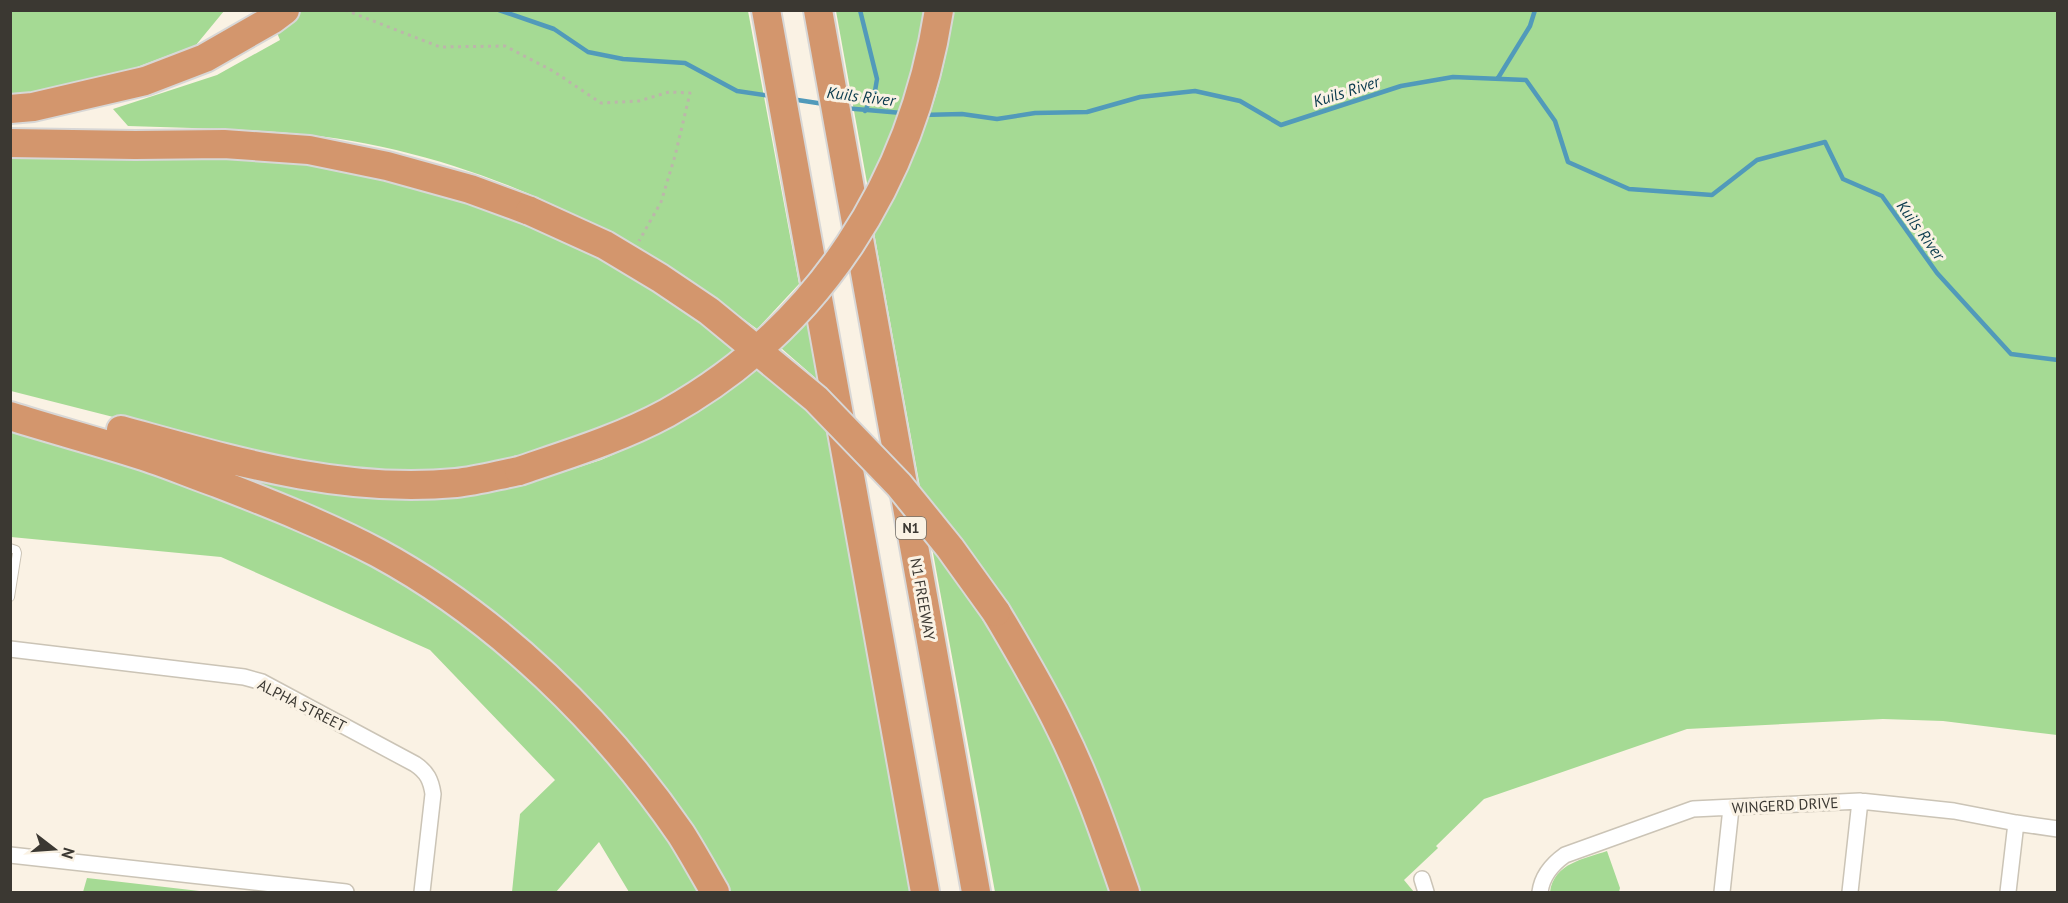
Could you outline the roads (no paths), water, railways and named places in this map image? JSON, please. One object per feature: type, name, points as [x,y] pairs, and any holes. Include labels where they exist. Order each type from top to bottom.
[{"type":"highway","points":[[10,109],[33,107],[145,81],[205,58],[273,20],[285,10]]},
{"type":"highway","points":[[766,10],[926,892]]},
{"type":"highway","name":"N1 FREEWAY","points":[[818,10],[976,892]]},
{"type":"highway","points":[[10,403],[44,409],[259,468],[333,481],[397,485],[457,483],[519,471],[581,450],[666,413],[724,377],[778,332],[827,277],[866,220],[894,166],[925,75],[939,10]]},
{"type":"highway","points":[[10,143],[224,144],[309,150],[398,168],[470,189],[530,211],[605,244],[660,278],[709,311],[816,399],[899,485],[950,549],[996,612],[1028,667],[1070,748],[1125,892]]},
{"type":"highway","points":[[10,416],[141,455],[243,494],[327,528],[379,554],[426,582],[502,636],[573,702],[633,769],[681,835],[715,892]]},
{"type":"street","name":"ALPHA STREET","points":[[10,649],[244,677],[262,682],[415,764],[425,770],[431,781],[433,794],[422,892]]},
{"type":"street","name":"WINGERD DRIVE","points":[[1540,892],[1546,874],[1554,863],[1565,855],[1693,809],[1860,801],[1954,811],[2058,829]]},
{"type":"street","points":[[1850,892],[1860,801]]},
{"type":"street","points":[[1722,892],[1731,807]]},
{"type":"street","points":[[2008,892],[2016,823]]},
{"type":"street","points":[[10,855],[346,892]]},
{"type":"lane","points":[[10,548],[16,550],[17,553],[10,597]]},
{"type":"waterway","name":"Kuils River","points":[[499,10],[554,29],[588,52],[623,59],[685,63],[737,91],[771,96]]},
{"type":"waterway","points":[[860,10],[877,79],[875,91],[865,111]]},
{"type":"waterway","points":[[1498,78],[1530,26],[1535,10]]},
{"type":"waterway","name":"Kuils River","points":[[922,115],[962,114],[997,119],[1035,113],[1087,112],[1140,97],[1195,91],[1240,101],[1281,125],[1401,86],[1453,77],[1526,80],[1555,121],[1568,162],[1629,189],[1712,195],[1757,160],[1825,142],[1843,179],[1882,196],[1937,273],[2011,354],[2058,360]]},
{"type":"waterway","name":"Kuils River","points":[[791,99],[824,104]]},
{"type":"waterway","name":"Kuils River","points":[[844,108],[902,113]]}]
